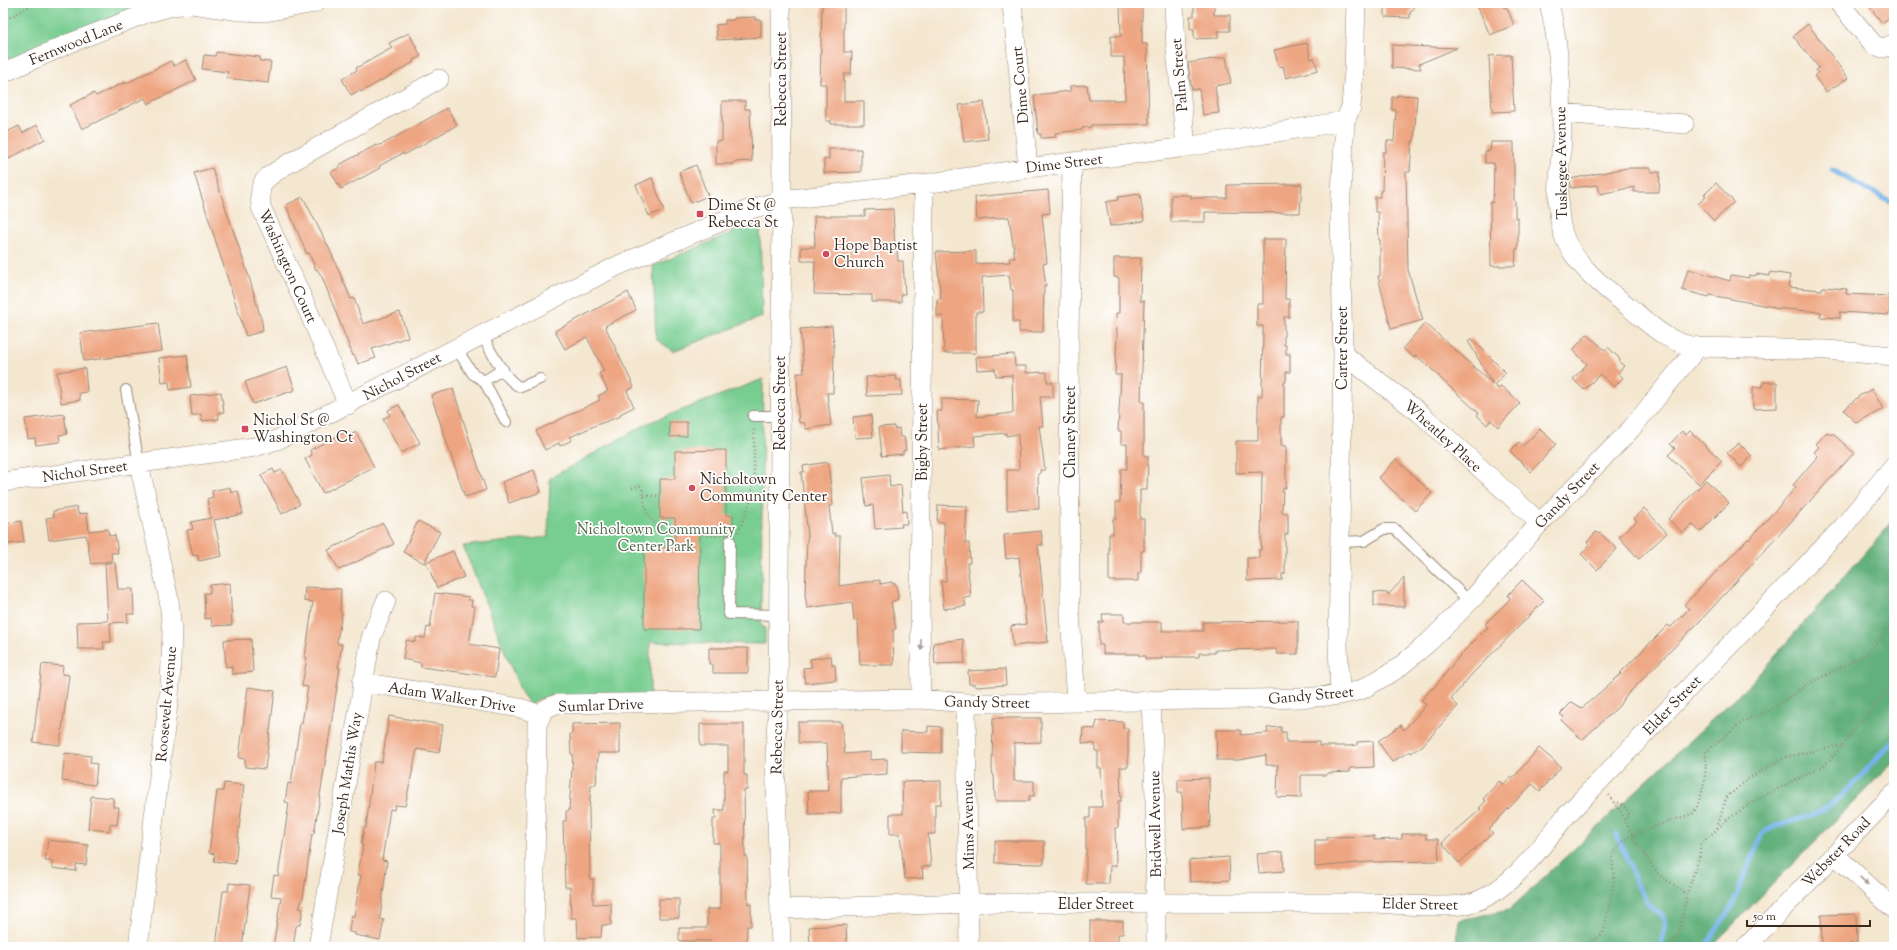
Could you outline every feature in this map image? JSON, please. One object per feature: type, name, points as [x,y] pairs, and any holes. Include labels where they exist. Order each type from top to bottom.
[{"type":"street","name":"Fernwood Lane","points":[[3,74],[70,42],[147,13],[172,6],[191,4],[265,12],[315,3]]},
{"type":"street","name":"Rebecca Street","points":[[781,3],[782,200],[778,701],[775,755],[781,947]]},
{"type":"street","name":"Dime Court","points":[[1012,3],[1028,168]]},
{"type":"street","name":"Palm Street","points":[[1174,3],[1177,65],[1186,147]]},
{"type":"street","name":"Carter Street","points":[[1340,695],[1338,644],[1343,354],[1340,213],[1345,121],[1351,107],[1354,78],[1356,3]]},
{"type":"street","name":"Tuskegee Avenue","points":[[1549,3],[1558,49],[1562,113],[1559,197],[1560,220],[1565,238],[1574,256],[1599,282],[1665,337],[1684,345],[1698,347],[1827,350],[1894,356]]},
{"type":"street","points":[[1839,3],[1874,45],[1883,48],[1894,44]]},
{"type":"street","name":"Washington Court","points":[[348,405],[310,315],[261,207],[259,190],[264,181],[286,165],[439,78]]},
{"type":"street","points":[[1562,113],[1684,124]]},
{"type":"street","name":"Dime Street","points":[[782,200],[924,184],[1028,168],[1186,147],[1345,121]]},
{"type":"street","name":"Chaney Street","points":[[1072,163],[1069,336],[1070,614],[1076,701]]},
{"type":"street","name":"Bigby Street","points":[[922,699],[920,606],[924,184]]},
{"type":"street","name":"Nichol Street","points":[[3,482],[255,448],[277,440],[348,405],[482,334],[617,266],[748,210],[782,200]]},
{"type":"street","name":"Gandy Street","points":[[778,701],[922,699],[966,703],[1302,698],[1340,695],[1361,690],[1397,669],[1429,642],[1469,602],[1540,523],[1631,429],[1698,347]]},
{"type":"street","name":"Wheatley Place","points":[[1343,354],[1420,413],[1540,523]]},
{"type":"street","name":"Roosevelt Avenue","points":[[138,947],[170,687],[172,639],[169,600],[139,464]]},
{"type":"street","name":"Elder Street","points":[[781,909],[969,903],[1306,903],[1430,906],[1462,905],[1475,902],[1498,889],[1536,854],[1564,818],[1842,528],[1894,465]]},
{"type":"street","name":"Joseph Mathis Way","points":[[318,947],[362,682],[371,638],[386,601]]},
{"type":"street","name":"Adam Walker Drive","points":[[362,682],[520,708],[541,714]]},
{"type":"street","name":"Bridwell Avenue","points":[[1151,700],[1156,947]]},
{"type":"street","name":"Sumlar Drive","points":[[534,947],[537,725],[541,714],[547,707],[557,704],[778,701]]},
{"type":"street","name":"Mims Avenue","points":[[966,703],[969,947]]},
{"type":"street","name":"Webster Road","points":[[1746,947],[1894,793]]},
{"type":"street","points":[[1835,855],[1894,909]]},
{"type":"lane","points":[[482,334],[492,355],[518,386],[521,387],[540,379]]},
{"type":"lane","points":[[456,348],[474,374],[484,381],[506,422]]},
{"type":"lane","points":[[484,381],[503,369]]},
{"type":"lane","points":[[126,390],[139,464]]},
{"type":"lane","points":[[753,416],[780,416]]},
{"type":"lane","points":[[1340,542],[1364,541],[1384,529],[1394,529],[1469,602]]},
{"type":"lane","points":[[729,538],[730,614],[778,615]]},
{"type":"path","points":[[3,20],[36,3]]},
{"type":"path","points":[[632,488],[640,486],[644,496],[647,514],[657,526],[670,534],[706,529],[706,535],[729,538],[750,503],[754,467],[753,416]]},
{"type":"path","points":[[644,496],[660,496]]},
{"type":"path","points":[[1584,947],[1602,934],[1614,881],[1612,856],[1620,843],[1633,834],[1694,813],[1702,797],[1706,777],[1706,752],[1744,721],[1769,711],[1805,686],[1868,653],[1894,622]]},
{"type":"path","points":[[1669,947],[1679,932],[1687,894],[1700,855],[1700,845],[1717,828],[1756,800],[1824,765],[1894,684]]},
{"type":"path","points":[[1717,828],[1726,798],[1748,779],[1786,757],[1842,745]]},
{"type":"path","points":[[1600,781],[1658,874],[1687,894]]},
{"type":"path","points":[[1614,802],[1620,803],[1626,808],[1629,815],[1625,820]]},
{"type":"green space","points":[[3,3],[168,3],[3,66]]},
{"type":"green space","points":[[760,221],[762,317],[673,351],[656,339],[653,266]]},
{"type":"green space","name":"Nicholtown Community Center Park","points":[[763,379],[761,627],[765,627],[765,644],[650,642],[650,696],[548,697],[538,699],[530,705],[521,692],[463,546],[548,537],[550,478],[648,423]]},
{"type":"green space","points":[[1894,520],[1894,761],[1711,947],[1455,947],[1459,920],[1509,910],[1750,684]]},
{"type":"building","points":[[1120,3],[1142,3],[1142,44],[1147,44],[1149,124],[1091,125],[1091,127],[1082,128],[1082,130],[1055,133],[1056,137],[1041,138],[1041,134],[1038,134],[1034,95],[1071,91],[1070,86],[1087,85],[1089,100],[1125,100],[1124,57],[1111,57],[1111,36],[1121,36]]},
{"type":"building","points":[[1194,3],[1214,3],[1214,15],[1230,15],[1230,31],[1218,31],[1218,38],[1194,39],[1194,29],[1190,29],[1190,16],[1194,16]]},
{"type":"building","points":[[1385,3],[1419,3],[1410,12],[1410,18],[1385,17]]},
{"type":"building","points":[[1476,3],[1502,3],[1504,8],[1506,7],[1508,10],[1514,25],[1490,35]]},
{"type":"building","points":[[1867,3],[1894,3],[1894,14],[1882,23]]},
{"type":"building","points":[[822,5],[844,5],[844,52],[852,52],[851,74],[844,74],[844,101],[864,101],[864,124],[831,124],[831,121],[826,121],[826,84],[820,84]]},
{"type":"building","points":[[755,17],[755,20],[761,20],[761,37],[717,40],[716,25],[725,24],[725,20],[734,20],[734,18]]},
{"type":"building","points":[[1808,24],[1848,78],[1826,92],[1814,76],[1818,73],[1816,70],[1819,68],[1793,36]]},
{"type":"building","points":[[409,33],[421,56],[413,60],[414,62],[361,92],[360,90],[351,95],[342,79],[357,70],[356,68],[392,48],[389,43]]},
{"type":"building","points":[[1307,43],[1311,59],[1314,58],[1318,70],[1286,78],[1283,66],[1279,67],[1274,50]]},
{"type":"building","points":[[1392,45],[1457,48],[1419,64],[1421,69],[1392,68]]},
{"type":"building","points":[[216,52],[260,57],[260,61],[271,62],[268,83],[227,78],[228,72],[202,69],[204,55],[215,56]]},
{"type":"building","points":[[1511,55],[1514,111],[1492,112],[1489,56]]},
{"type":"building","points":[[1226,57],[1231,83],[1215,86],[1219,113],[1203,115],[1199,89],[1192,90],[1188,63]]},
{"type":"building","points":[[186,60],[196,80],[148,104],[145,98],[82,129],[70,105],[94,93],[96,96],[125,82],[125,84],[171,61],[174,66]]},
{"type":"building","points":[[1397,95],[1417,96],[1410,172],[1406,172],[1408,270],[1423,320],[1391,329],[1378,276],[1380,276],[1380,240],[1378,212],[1375,212],[1375,197],[1380,197],[1380,191],[1382,191],[1383,152],[1386,152],[1387,141],[1394,141],[1396,110],[1392,110],[1392,97],[1397,97]]},
{"type":"building","points":[[722,101],[745,101],[745,109],[750,109],[752,161],[734,162],[734,164],[716,164],[716,141],[722,141]]},
{"type":"building","points":[[984,102],[988,139],[964,142],[959,105]]},
{"type":"building","points":[[447,108],[457,125],[404,155],[403,153],[379,166],[380,168],[341,189],[331,172],[340,167],[339,165],[376,145],[385,143]]},
{"type":"building","points":[[37,125],[45,139],[3,162],[3,134],[19,126],[23,133]]},
{"type":"building","points":[[1491,142],[1514,142],[1514,201],[1515,218],[1518,218],[1518,249],[1516,249],[1515,266],[1491,266],[1490,202],[1493,203],[1494,163],[1485,163],[1485,151],[1490,151]]},
{"type":"building","points":[[829,149],[861,149],[861,172],[824,173],[824,159],[829,159]]},
{"type":"building","points":[[696,165],[708,196],[691,203],[679,172]]},
{"type":"building","points":[[212,168],[250,280],[262,322],[263,331],[246,336],[194,173]]},
{"type":"building","points":[[1627,168],[1651,168],[1651,172],[1660,172],[1659,192],[1634,192],[1634,187],[1600,194],[1598,185],[1571,188],[1570,179]]},
{"type":"building","points":[[652,178],[664,210],[649,216],[636,185]]},
{"type":"building","points":[[1716,183],[1734,202],[1714,221],[1698,204],[1706,197],[1704,195]]},
{"type":"building","points":[[1302,184],[1300,213],[1205,212],[1205,222],[1171,222],[1171,195],[1191,195],[1191,198],[1227,198],[1227,185]]},
{"type":"building","points":[[1048,190],[1050,213],[1042,214],[1047,263],[1043,264],[1046,286],[1044,286],[1043,332],[1019,332],[1019,322],[1013,322],[1013,290],[1011,290],[1009,275],[982,277],[983,312],[976,312],[976,353],[944,353],[943,316],[937,316],[937,299],[941,299],[936,252],[976,251],[976,264],[1010,262],[1009,258],[1015,258],[1009,217],[977,220],[975,197]]},
{"type":"building","points":[[1140,194],[1144,221],[1110,226],[1106,202],[1118,200],[1118,197]]},
{"type":"building","points":[[303,197],[329,248],[351,299],[354,298],[363,324],[400,312],[408,337],[372,349],[376,358],[358,364],[355,356],[353,356],[322,277],[317,269],[316,270],[309,253],[307,254],[286,205]]},
{"type":"building","points":[[893,209],[895,250],[897,249],[898,261],[903,261],[905,294],[901,294],[901,302],[872,302],[872,295],[814,294],[815,261],[801,261],[801,247],[815,247],[814,216],[865,216],[865,210]]},
{"type":"building","points":[[1263,239],[1286,239],[1285,299],[1289,299],[1289,317],[1284,317],[1284,345],[1286,345],[1286,354],[1290,354],[1290,372],[1286,372],[1286,382],[1284,382],[1284,417],[1281,417],[1281,446],[1286,446],[1286,488],[1283,488],[1282,513],[1288,513],[1288,534],[1285,534],[1285,574],[1282,574],[1282,580],[1247,581],[1247,558],[1259,558],[1259,550],[1261,550],[1262,472],[1236,473],[1236,441],[1258,441],[1258,396],[1262,396],[1263,326],[1257,326],[1257,304],[1263,304]]},
{"type":"building","points":[[1114,258],[1141,258],[1140,301],[1144,301],[1141,402],[1144,402],[1144,456],[1148,456],[1147,490],[1140,490],[1140,519],[1144,519],[1144,551],[1141,551],[1141,573],[1138,573],[1138,581],[1109,581],[1109,534],[1113,534],[1113,519],[1116,519],[1116,502],[1120,502],[1121,469],[1127,469],[1127,444],[1121,444],[1121,431],[1118,431],[1121,375],[1115,375],[1117,336],[1116,313],[1119,313],[1119,278],[1114,277]]},
{"type":"building","points":[[1688,269],[1730,281],[1731,275],[1749,278],[1749,275],[1755,276],[1756,274],[1770,276],[1770,272],[1790,275],[1788,287],[1822,290],[1823,287],[1847,289],[1846,294],[1890,296],[1889,315],[1840,312],[1840,318],[1820,317],[1821,312],[1773,308],[1710,295],[1709,297],[1682,290]]},
{"type":"building","points":[[628,292],[636,310],[605,326],[634,387],[627,391],[634,407],[620,414],[621,416],[570,437],[572,440],[560,446],[559,443],[545,450],[536,431],[600,400],[598,396],[608,391],[599,373],[604,371],[587,337],[565,349],[555,331]]},
{"type":"building","points":[[158,323],[162,351],[84,361],[80,333]]},
{"type":"building","points":[[1425,323],[1493,384],[1468,341],[1471,338],[1506,373],[1494,385],[1498,389],[1501,386],[1520,403],[1498,427],[1491,420],[1487,425],[1477,415],[1479,413],[1438,375],[1416,355],[1414,358],[1403,348]]},
{"type":"building","points":[[832,326],[834,348],[833,393],[827,393],[831,425],[806,429],[804,422],[799,423],[798,412],[797,373],[804,373],[800,329]]},
{"type":"building","points":[[1587,334],[1605,350],[1608,347],[1619,358],[1619,362],[1624,366],[1618,373],[1623,378],[1614,387],[1600,374],[1584,390],[1573,379],[1587,364],[1573,350]]},
{"type":"building","points":[[1014,354],[1015,366],[1026,366],[1026,373],[1047,372],[1047,382],[1053,382],[1053,397],[1040,397],[1043,426],[1039,426],[1045,470],[1040,470],[1040,474],[1038,474],[1039,509],[1007,510],[1007,470],[1019,470],[1018,434],[1006,436],[1006,433],[974,436],[975,446],[939,450],[937,411],[942,411],[942,399],[978,400],[977,417],[1013,413],[1012,375],[996,376],[995,369],[977,370],[976,357]]},
{"type":"building","points":[[187,355],[191,387],[170,390],[169,382],[162,383],[159,358]]},
{"type":"building","points":[[287,367],[295,390],[253,404],[245,382]]},
{"type":"building","points":[[85,368],[87,392],[79,393],[80,400],[61,403],[57,372]]},
{"type":"building","points":[[896,376],[896,380],[901,380],[902,395],[867,396],[866,377]]},
{"type":"building","points":[[1763,382],[1777,382],[1777,408],[1753,409],[1753,387],[1763,387]]},
{"type":"building","points":[[453,389],[486,490],[465,497],[431,395]]},
{"type":"building","points":[[1872,389],[1883,409],[1856,423],[1844,410],[1859,396]]},
{"type":"building","points":[[221,392],[224,412],[218,413],[219,419],[202,421],[201,414],[192,416],[190,396]]},
{"type":"building","points":[[399,405],[420,443],[401,453],[383,419],[390,415],[388,410]]},
{"type":"building","points":[[64,414],[67,434],[59,435],[60,442],[36,445],[35,438],[28,439],[25,419]]},
{"type":"building","points":[[871,415],[873,437],[855,438],[853,417]]},
{"type":"building","points":[[669,422],[687,422],[687,436],[670,437]]},
{"type":"building","points":[[894,426],[894,429],[899,428],[900,437],[904,437],[906,450],[903,451],[903,454],[882,456],[879,427]]},
{"type":"building","points":[[1540,429],[1556,444],[1531,472],[1510,451],[1519,442],[1523,446]]},
{"type":"building","points":[[347,431],[349,436],[356,432],[374,467],[323,493],[305,459],[312,455],[310,450]]},
{"type":"building","points":[[1682,431],[1686,435],[1690,431],[1722,461],[1699,484],[1668,455],[1675,448],[1670,444]]},
{"type":"building","points":[[1827,432],[1830,435],[1832,433],[1854,453],[1701,620],[1624,698],[1619,706],[1582,740],[1561,720],[1564,717],[1560,714],[1572,702],[1582,708],[1621,674],[1620,673],[1668,625],[1671,627],[1689,609],[1684,605],[1748,539],[1749,540],[1796,487],[1793,485],[1818,456],[1814,452],[1819,447],[1816,444]]},
{"type":"building","points":[[1739,443],[1752,456],[1741,467],[1727,453]]},
{"type":"building","points":[[726,450],[726,515],[733,515],[733,534],[700,534],[699,629],[644,629],[644,547],[675,547],[675,518],[660,518],[660,479],[675,479],[675,451]]},
{"type":"building","points":[[1396,459],[1432,493],[1415,511],[1379,478]]},
{"type":"building","points":[[828,462],[833,505],[829,506],[832,534],[835,533],[835,536],[840,536],[839,586],[880,580],[880,584],[892,582],[893,584],[896,584],[898,599],[891,602],[896,629],[893,629],[894,665],[860,665],[858,620],[854,621],[852,602],[807,608],[805,594],[808,536],[801,472],[804,472],[803,466]]},
{"type":"building","points":[[273,469],[275,473],[282,470],[300,504],[282,514],[261,475]]},
{"type":"building","points":[[534,470],[541,492],[509,503],[502,482]]},
{"type":"building","points":[[889,475],[890,487],[901,485],[903,512],[906,511],[907,524],[901,524],[902,527],[875,529],[873,505],[866,506],[863,478]]},
{"type":"building","points":[[1706,480],[1729,503],[1700,532],[1692,524],[1683,533],[1668,519]]},
{"type":"building","points":[[230,487],[231,493],[238,491],[243,514],[214,520],[222,556],[199,561],[198,555],[193,556],[187,530],[193,529],[191,522],[211,518],[207,499],[213,497],[212,491]]},
{"type":"building","points":[[938,505],[967,506],[965,543],[969,543],[970,563],[967,563],[971,597],[964,598],[966,606],[944,609],[941,581],[946,581],[944,522],[937,522]]},
{"type":"building","points":[[77,507],[78,514],[87,513],[89,531],[108,529],[109,536],[115,535],[118,553],[111,553],[112,561],[91,564],[86,535],[49,540],[46,518],[54,517],[53,511]]},
{"type":"building","points":[[1644,508],[1667,533],[1639,559],[1619,537],[1637,521],[1634,518]]},
{"type":"building","points":[[21,521],[24,542],[3,545],[3,524]]},
{"type":"building","points":[[418,521],[440,532],[424,563],[403,552]]},
{"type":"building","points":[[383,523],[394,544],[339,570],[328,550]]},
{"type":"building","points":[[1041,531],[1043,545],[1038,545],[1048,642],[1013,646],[1011,626],[1026,624],[1019,557],[1006,559],[1004,535]]},
{"type":"building","points":[[1596,532],[1599,534],[1600,533],[1617,549],[1597,570],[1581,554],[1590,545],[1587,542]]},
{"type":"building","points":[[453,551],[464,577],[437,588],[426,562]]},
{"type":"building","points":[[105,563],[115,563],[118,589],[133,589],[134,614],[127,614],[128,622],[110,623],[111,642],[103,642],[104,649],[78,649],[77,622],[108,621]]},
{"type":"building","points":[[1404,578],[1404,607],[1374,606],[1374,592],[1388,593],[1388,595]]},
{"type":"building","points":[[1522,580],[1544,601],[1472,674],[1451,699],[1458,706],[1422,746],[1411,753],[1410,751],[1392,762],[1378,741],[1401,725],[1404,730],[1426,705],[1421,701],[1432,688],[1433,689],[1461,654],[1488,627],[1485,624],[1509,600],[1510,598],[1508,595]]},
{"type":"building","points":[[230,583],[232,625],[212,626],[211,618],[205,619],[204,593],[210,593],[210,585]]},
{"type":"building","points":[[305,587],[341,589],[340,612],[342,613],[337,641],[338,644],[342,644],[338,668],[340,668],[314,834],[312,834],[303,898],[299,908],[303,909],[300,925],[297,925],[296,927],[293,947],[273,947],[281,897],[271,896],[274,875],[278,876],[289,803],[285,802],[288,783],[291,784],[300,723],[302,723],[308,687],[302,686],[307,658],[305,657],[313,602],[304,601]]},
{"type":"building","points":[[435,593],[469,597],[468,600],[472,600],[471,606],[475,606],[469,644],[499,649],[495,677],[421,667],[421,663],[403,659],[406,640],[415,642],[416,637],[425,638],[427,627],[430,628]]},
{"type":"building","points":[[1102,614],[1124,614],[1124,622],[1162,622],[1162,631],[1203,631],[1203,622],[1298,621],[1298,654],[1277,654],[1276,649],[1215,650],[1215,653],[1199,653],[1199,657],[1162,657],[1162,659],[1145,659],[1145,656],[1139,656],[1139,654],[1103,654],[1103,645],[1099,645],[1099,622],[1103,622]]},
{"type":"building","points":[[251,639],[253,672],[232,674],[232,666],[226,667],[224,640]]},
{"type":"building","points":[[963,639],[965,663],[935,664],[933,643]]},
{"type":"building","points":[[709,648],[748,648],[748,673],[713,673],[713,664],[709,664]]},
{"type":"building","points":[[831,656],[832,665],[835,665],[836,680],[805,683],[803,668],[812,667],[810,659]]},
{"type":"building","points":[[42,664],[63,666],[62,674],[69,675],[60,745],[33,742]]},
{"type":"building","points":[[1005,669],[1006,685],[975,687],[975,684],[969,684],[968,671]]},
{"type":"building","points":[[248,687],[275,691],[265,769],[245,767],[245,759],[239,758]]},
{"type":"building","points":[[389,716],[443,725],[439,753],[417,749],[405,806],[395,805],[394,810],[390,809],[382,860],[387,861],[380,919],[384,920],[380,940],[355,935],[355,933],[349,932],[351,916],[354,916],[361,875],[358,875],[363,845],[361,845],[364,828],[366,828],[374,762],[382,762]]},
{"type":"building","points":[[993,718],[1041,718],[1041,742],[1014,743],[1014,781],[1034,781],[1034,796],[1029,796],[1029,801],[995,801],[994,775],[992,769]]},
{"type":"building","points":[[1097,721],[1123,722],[1123,728],[1128,728],[1128,767],[1120,767],[1121,801],[1118,801],[1118,828],[1115,828],[1116,866],[1110,866],[1109,884],[1086,884],[1086,818],[1090,818],[1090,807],[1102,807],[1101,768],[1098,768],[1098,751],[1095,751],[1095,744],[1082,743],[1083,728],[1095,729]]},
{"type":"building","points":[[798,722],[841,722],[845,754],[870,752],[870,760],[887,759],[887,774],[841,777],[841,813],[809,814],[808,791],[829,791],[827,743],[798,743]]},
{"type":"building","points":[[620,723],[620,753],[598,753],[596,785],[591,785],[589,810],[590,879],[593,879],[593,904],[611,903],[611,925],[602,925],[601,937],[578,938],[577,918],[571,918],[570,887],[565,887],[563,821],[566,821],[566,811],[569,811],[573,754],[571,754],[570,734],[572,734],[572,724]]},
{"type":"building","points":[[700,724],[744,724],[744,775],[747,775],[747,790],[744,790],[745,856],[747,856],[748,904],[751,904],[751,926],[747,926],[746,947],[711,947],[711,941],[679,941],[679,928],[707,928],[707,909],[720,909],[720,843],[713,843],[713,819],[716,819],[715,810],[724,810],[724,771],[728,771],[728,746],[700,746]]},
{"type":"building","points":[[928,726],[941,727],[941,753],[901,752],[901,731],[928,732]]},
{"type":"building","points":[[1281,727],[1281,732],[1286,732],[1286,742],[1319,742],[1319,746],[1349,746],[1357,745],[1357,742],[1373,741],[1374,767],[1350,768],[1350,772],[1327,773],[1327,775],[1301,775],[1301,798],[1277,797],[1278,765],[1266,765],[1266,755],[1239,760],[1217,760],[1216,730],[1241,730],[1241,735],[1268,733],[1267,728]]},
{"type":"building","points":[[1539,748],[1561,767],[1540,791],[1532,784],[1489,829],[1493,833],[1459,863],[1442,843],[1481,809],[1479,808],[1486,801],[1483,799],[1499,781],[1503,785],[1510,777],[1512,779]]},
{"type":"building","points":[[65,753],[91,756],[90,763],[97,764],[95,785],[62,781]]},
{"type":"building","points":[[1209,778],[1210,827],[1183,829],[1182,792],[1178,792],[1178,779]]},
{"type":"building","points":[[941,781],[941,804],[935,804],[935,834],[928,834],[931,866],[922,867],[923,878],[905,879],[900,834],[890,834],[890,814],[903,814],[902,782]]},
{"type":"building","points":[[224,783],[244,785],[235,864],[214,861],[215,854],[209,853],[217,791],[223,791]]},
{"type":"building","points":[[91,796],[113,798],[113,807],[119,807],[117,825],[110,824],[110,831],[88,829]]},
{"type":"building","points":[[1402,834],[1426,834],[1426,839],[1438,839],[1439,861],[1369,862],[1315,867],[1315,840],[1327,840],[1327,837],[1374,836],[1374,840],[1402,839]]},
{"type":"building","points":[[48,840],[88,845],[86,865],[76,864],[76,871],[52,868],[52,861],[45,861]]},
{"type":"building","points":[[995,841],[1044,841],[1044,864],[995,863]]},
{"type":"building","points":[[1283,852],[1284,871],[1259,873],[1257,854]]},
{"type":"building","points":[[1229,857],[1230,880],[1190,882],[1189,860]]},
{"type":"building","points":[[229,883],[250,885],[242,947],[216,947],[223,891],[228,891]]},
{"type":"building","points":[[659,899],[679,899],[679,918],[659,918]]},
{"type":"building","points":[[1856,914],[1857,943],[1851,943],[1851,947],[1822,947],[1821,915]]},
{"type":"building","points":[[1090,921],[1123,921],[1123,934],[1118,934],[1118,943],[1090,943]]},
{"type":"building","points":[[846,925],[847,946],[810,947],[809,927]]},
{"type":"waterway","points":[[1832,170],[1894,204]]},
{"type":"waterway","points":[[1705,947],[1732,906],[1762,834],[1771,828],[1818,813],[1832,804],[1847,791],[1894,740]]},
{"type":"waterway","points":[[1616,834],[1631,867],[1636,884],[1649,904],[1665,920],[1666,925],[1661,941],[1661,947]]},
{"type":"place","name":"Dime St @ Rebecca St","points":[[700,214]]},
{"type":"place","name":"Hope Baptist Church","points":[[826,254]]},
{"type":"place","name":"Nichol St @ Washington Ct","points":[[245,429]]},
{"type":"place","name":"Nicholtown Community Center","points":[[692,488]]}]
